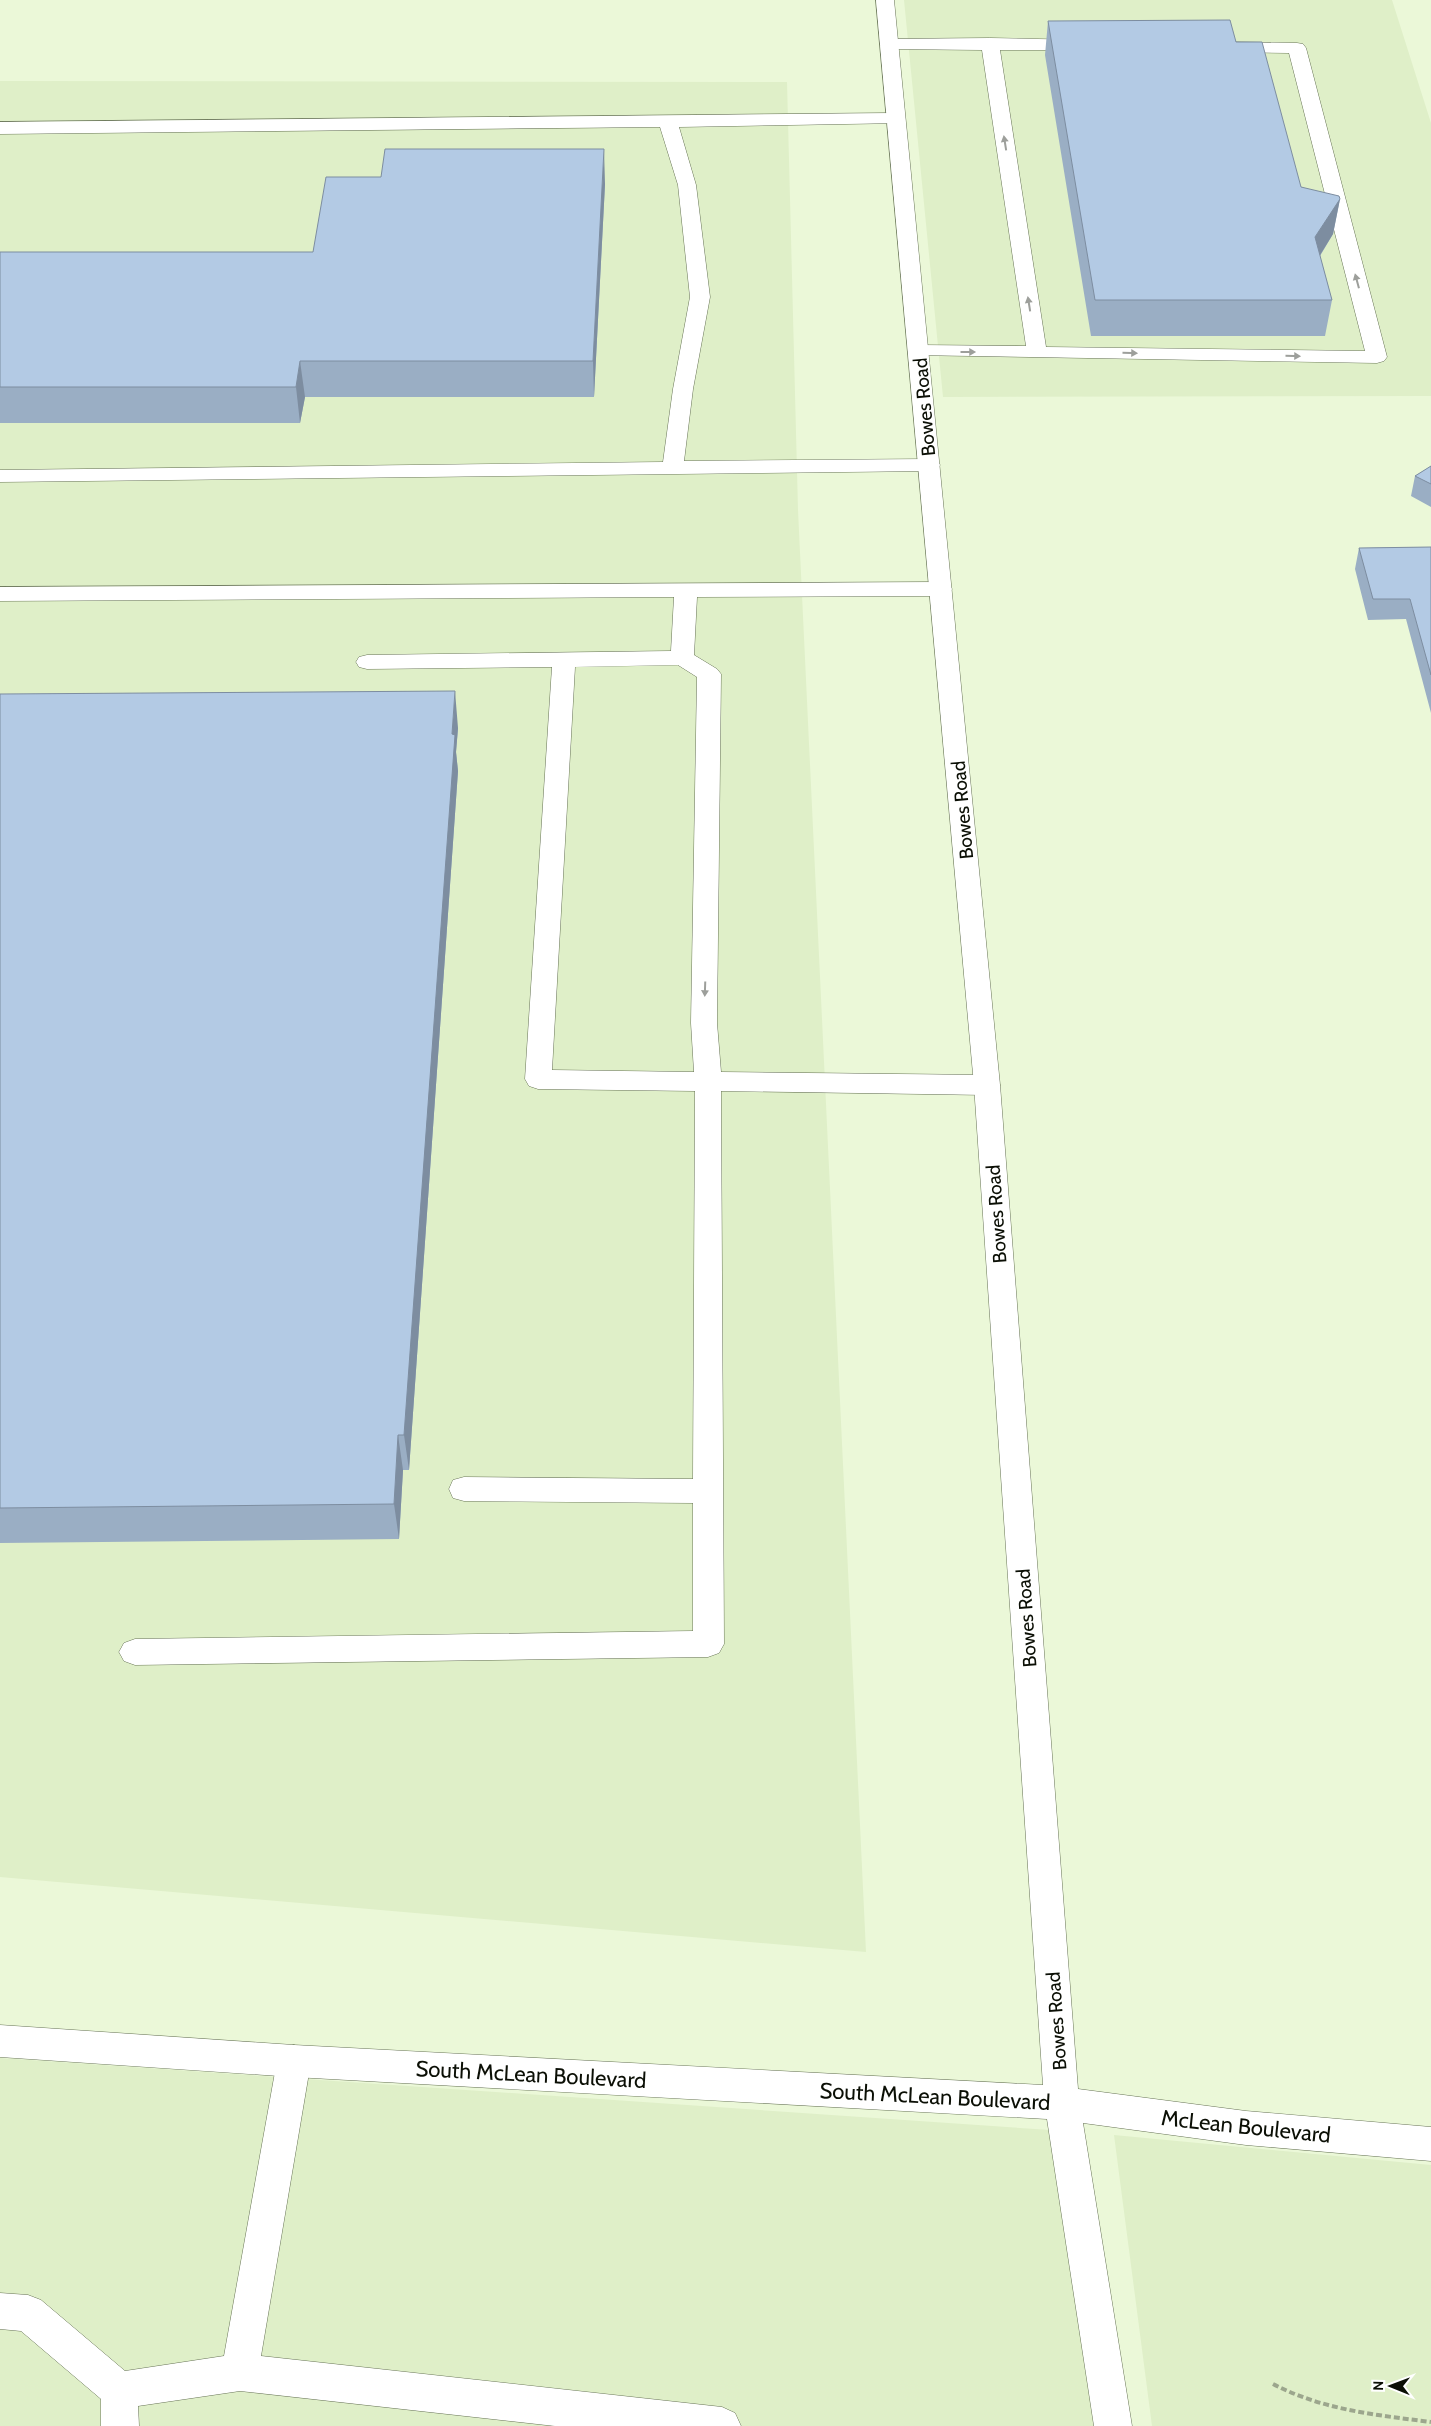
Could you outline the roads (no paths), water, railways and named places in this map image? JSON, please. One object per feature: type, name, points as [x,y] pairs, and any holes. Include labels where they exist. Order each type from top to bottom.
[{"type":"main road","name":"Bowes Road","points":[[885,0],[987,1085],[1062,2103],[1113,2426]]},
{"type":"main road","points":[[889,44],[1099,45]]},
{"type":"main road","points":[[990,44],[1037,352]]},
{"type":"main road","points":[[919,351],[1377,357],[1296,48],[1208,47]]},
{"type":"main road","points":[[0,128],[895,119]]},
{"type":"main road","points":[[668,121],[686,185],[700,296],[683,389],[673,466]]},
{"type":"main road","points":[[0,476],[304,474],[673,466],[929,465]]},
{"type":"main road","points":[[0,594],[941,589]]},
{"type":"main road","points":[[682,658],[686,590]]},
{"type":"main road","points":[[135,1652],[708,1644],[708,1081],[704,1024],[709,674],[682,658],[366,662]]},
{"type":"main road","points":[[564,660],[538,1079],[987,1085]]},
{"type":"main road","points":[[464,1489],[707,1491]]},
{"type":"main road","name":"South McLean Boulevard","points":[[0,2041],[294,2061],[1062,2103]]},
{"type":"main road","points":[[240,2372],[294,2061]]},
{"type":"main road","name":"McLean Boulevard","points":[[1062,2103],[1246,2128],[1431,2144]]},
{"type":"main road","points":[[0,2311],[28,2313],[119,2390],[120,2426]]},
{"type":"main road","points":[[119,2390],[240,2372],[722,2426]]}]
